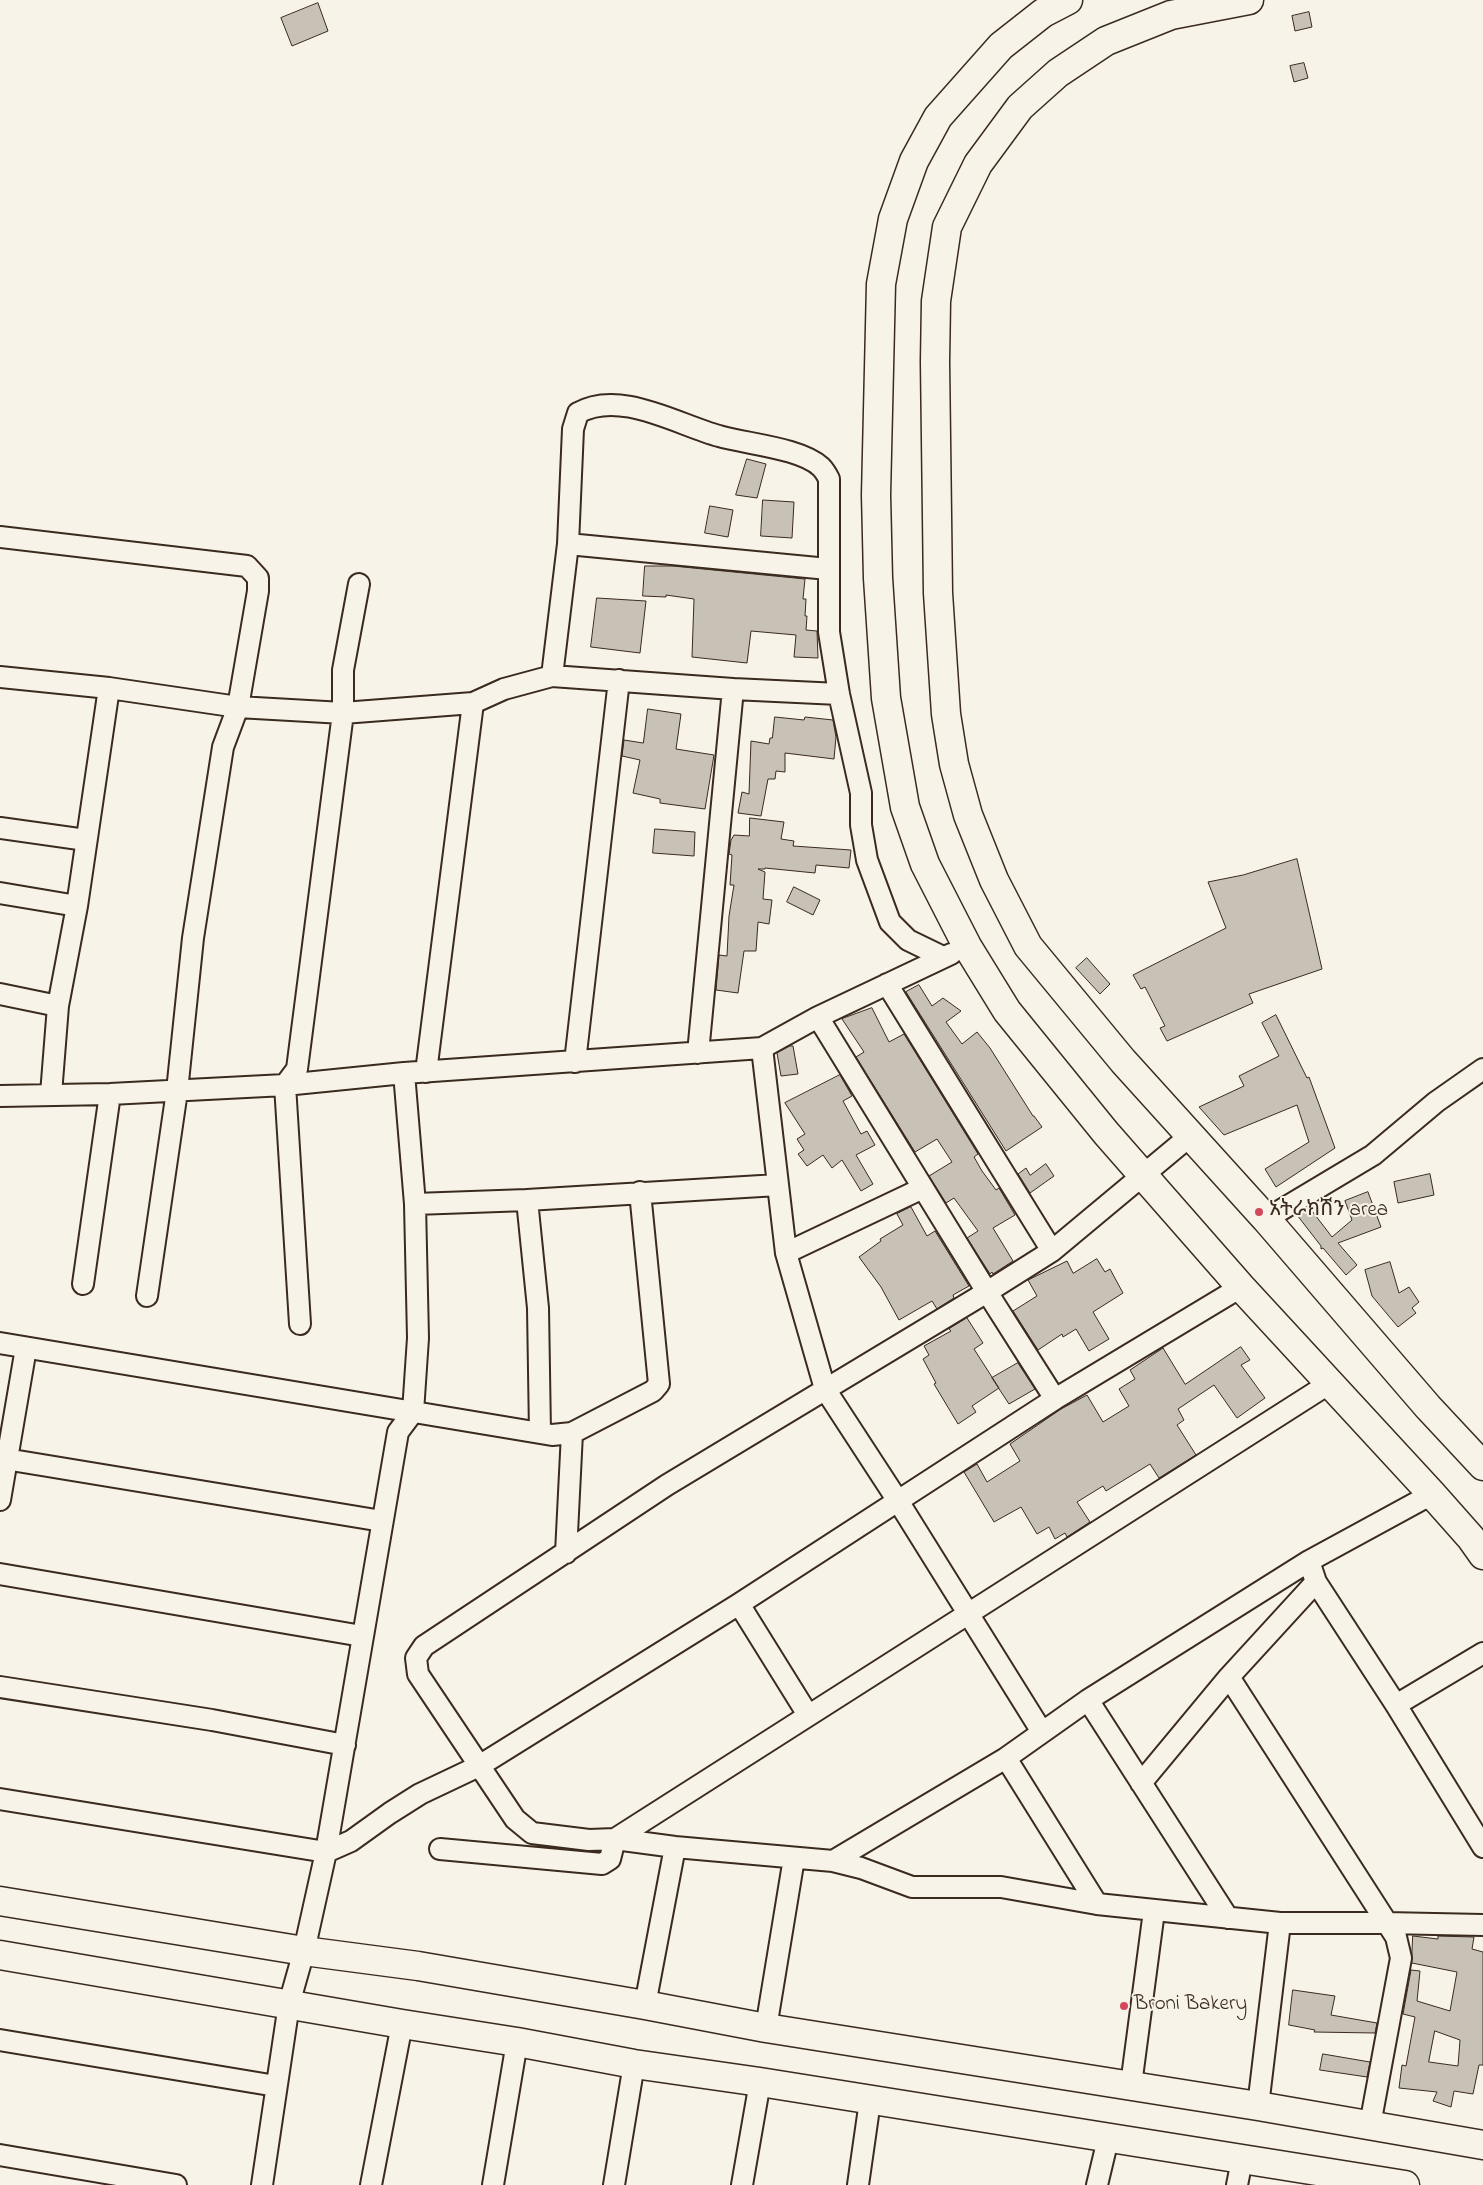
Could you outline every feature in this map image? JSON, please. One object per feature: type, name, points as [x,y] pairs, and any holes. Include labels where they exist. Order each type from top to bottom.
[{"type":"main road","points":[[1068,0],[1043,13],[1001,46],[938,117],[914,160],[893,219],[881,284],[878,368],[878,578],[886,698],[904,806],[955,952],[1007,1011],[1106,1134],[1242,1287],[1432,1494],[1471,1538],[1483,1555]]},
{"type":"main road","points":[[1249,0],[1171,15],[1106,41],[1058,73],[1020,107],[978,164],[947,226],[936,301],[935,362],[938,593],[946,714],[954,764],[968,815],[994,880],[1028,946],[1080,1011],[1266,1219],[1428,1407],[1483,1466]]},
{"type":"main road","points":[[0,1901],[304,1951],[418,1966],[766,2028],[1131,2085],[1483,2145]]},
{"type":"main road","points":[[0,1955],[517,2042],[634,2064],[760,2082],[1108,2139],[1240,2172],[1405,2185]]},
{"type":"street","points":[[552,676],[568,544],[573,429],[578,413],[590,406],[615,405],[666,416],[719,436],[769,446],[810,459],[822,467],[829,479],[829,632],[861,794],[861,825],[868,860],[890,922],[908,940],[955,952]]},
{"type":"street","points":[[0,537],[247,566],[258,578],[258,591],[238,706],[221,757],[193,938],[177,1091],[147,1296]]},
{"type":"street","points":[[568,544],[828,570]]},
{"type":"street","points":[[300,1324],[285,1085],[296,1068],[344,713],[343,670],[359,584]]},
{"type":"street","points":[[0,677],[109,688],[238,706],[344,713],[474,703],[504,689],[552,676],[733,689],[840,694]]},
{"type":"street","points":[[575,1062],[618,680]]},
{"type":"street","points":[[51,1094],[58,1006],[77,906],[109,688]]},
{"type":"street","points":[[698,1054],[733,689]]},
{"type":"street","points":[[426,1072],[474,703]]},
{"type":"street","points":[[0,828],[86,840]]},
{"type":"street","points":[[0,893],[77,906]]},
{"type":"street","points":[[0,1096],[110,1094],[285,1085],[404,1073],[698,1054],[762,1048],[818,1017],[955,952]]},
{"type":"street","points":[[886,984],[1052,1251]]},
{"type":"street","points":[[0,994],[58,1006]]},
{"type":"street","points":[[818,1017],[986,1292],[1055,1399]]},
{"type":"street","points":[[762,1048],[786,1253],[825,1389],[898,1501],[1042,1732]]},
{"type":"street","points":[[1266,1219],[1373,1155],[1436,1102],[1483,1068]]},
{"type":"street","points":[[262,2185],[290,2004],[326,1852],[398,1432],[413,1412],[418,1338],[415,1204],[404,1073]]},
{"type":"street","points":[[83,1284],[110,1094]]},
{"type":"street","points":[[1190,1136],[1142,1174],[1052,1251],[667,1485],[424,1646],[416,1658],[418,1674],[515,1819],[532,1833],[589,1840],[614,1839],[675,1847],[833,1862],[861,1868],[912,1886],[1001,1888],[1154,1912],[1280,1924],[1386,1923],[1483,1925]]},
{"type":"street","points":[[415,1204],[526,1200],[778,1184]]},
{"type":"street","points":[[786,1253],[922,1188]]},
{"type":"street","points":[[0,1343],[552,1435],[572,1433],[653,1392],[659,1384],[640,1192]]},
{"type":"street","points":[[526,1200],[538,1308],[540,1433]]},
{"type":"street","points":[[0,1799],[326,1852],[351,1842],[420,1794],[479,1766],[739,1604],[1055,1399],[1242,1287]]},
{"type":"street","points":[[0,1500],[3,1459],[26,1348]]},
{"type":"street","points":[[440,1850],[602,1864],[610,1859],[614,1839],[1330,1383]]},
{"type":"street","points":[[566,1553],[572,1433]]},
{"type":"street","points":[[3,1459],[382,1521]]},
{"type":"street","points":[[833,1862],[1006,1758],[1088,1700],[1309,1561],[1432,1494]]},
{"type":"street","points":[[1309,1561],[1316,1582],[1396,1705],[1483,1847]]},
{"type":"street","points":[[0,1574],[362,1636]]},
{"type":"street","points":[[1141,1783],[1230,1677],[1316,1582]]},
{"type":"street","points":[[739,1604],[808,1715]]},
{"type":"street","points":[[1396,1705],[1483,1653]]},
{"type":"street","points":[[1230,1677],[1396,1937],[1401,1958],[1370,2125]]},
{"type":"street","points":[[0,1688],[212,1720],[345,1745]]},
{"type":"street","points":[[1088,1700],[1228,1918]]},
{"type":"street","points":[[1006,1758],[1097,1904]]},
{"type":"street","points":[[644,2005],[675,1847]]},
{"type":"street","points":[[766,2028],[794,1858]]},
{"type":"street","points":[[1131,2085],[1154,1912]]},
{"type":"street","points":[[1258,2106],[1280,1924]]},
{"type":"street","points":[[371,2185],[402,2024]]},
{"type":"street","points":[[0,2040],[276,2086]]},
{"type":"street","points":[[493,2185],[517,2042]]},
{"type":"street","points":[[614,2185],[634,2064]]},
{"type":"street","points":[[742,2185],[760,2082]]},
{"type":"street","points":[[858,2185],[870,2101]]},
{"type":"street","points":[[1097,2185],[1108,2139]]},
{"type":"street","points":[[0,2155],[176,2185]]},
{"type":"building","points":[[318,3],[328,31],[292,46],[281,18]]},
{"type":"building","points":[[1309,12],[1312,27],[1295,31],[1292,16]]},
{"type":"building","points":[[1304,63],[1308,78],[1294,82],[1290,66]]},
{"type":"building","points":[[747,459],[766,464],[757,498],[736,495]]},
{"type":"building","points":[[763,500],[794,502],[792,538],[761,536]]},
{"type":"building","points":[[710,506],[733,510],[728,537],[705,533]]},
{"type":"building","points":[[645,566],[673,566],[805,579],[803,599],[806,599],[806,630],[817,631],[818,658],[794,657],[796,635],[751,631],[747,663],[692,657],[694,599],[666,595],[666,597],[643,596]]},
{"type":"building","points":[[597,598],[646,601],[640,653],[591,647]]},
{"type":"building","points":[[648,709],[681,714],[676,749],[714,755],[705,809],[660,803],[660,799],[633,793],[640,760],[622,756],[624,740],[643,743]]},
{"type":"building","points":[[775,717],[804,720],[805,717],[833,720],[836,737],[834,759],[785,753],[785,772],[776,771],[775,779],[768,779],[761,816],[738,813],[742,792],[749,794],[751,741],[769,744],[770,738],[772,738]]},
{"type":"building","points":[[750,818],[784,822],[781,839],[794,841],[793,846],[851,850],[849,868],[816,865],[815,873],[758,869],[765,872],[763,899],[772,900],[769,924],[758,922],[756,951],[744,951],[738,993],[716,990],[719,955],[727,956],[729,916],[734,885],[730,885],[732,855],[729,854],[731,840],[734,835],[749,836]]},
{"type":"building","points":[[655,829],[695,832],[694,856],[653,853]]},
{"type":"building","points":[[1297,859],[1322,969],[1249,994],[1253,1003],[1167,1041],[1160,1028],[1165,1026],[1145,987],[1141,989],[1133,975],[1226,928],[1208,882],[1243,875]]},
{"type":"building","points":[[794,887],[820,900],[813,915],[787,902]]},
{"type":"building","points":[[1087,958],[1110,984],[1100,994],[1076,968]]},
{"type":"building","points":[[919,985],[932,1006],[943,998],[961,1011],[946,1022],[962,1044],[977,1032],[990,1048],[1042,1127],[1006,1151],[906,992]]},
{"type":"building","points":[[872,1008],[889,1042],[904,1034],[978,1154],[974,1157],[982,1171],[996,1190],[999,1188],[1015,1215],[993,1228],[1013,1261],[993,1274],[992,1272],[990,1274],[967,1238],[978,1231],[954,1198],[946,1203],[929,1176],[952,1162],[937,1139],[915,1152],[856,1057],[864,1052],[842,1019]]},
{"type":"building","points":[[1276,1015],[1307,1078],[1309,1077],[1335,1148],[1276,1187],[1265,1169],[1309,1142],[1297,1105],[1224,1135],[1199,1107],[1244,1086],[1239,1076],[1279,1056],[1262,1023]]},
{"type":"building","points":[[793,1046],[798,1074],[781,1076],[777,1053]]},
{"type":"building","points":[[840,1075],[852,1096],[843,1101],[861,1134],[867,1131],[875,1145],[856,1155],[873,1184],[861,1191],[842,1160],[832,1168],[823,1155],[807,1166],[798,1154],[804,1150],[797,1139],[805,1134],[785,1103]]},
{"type":"building","points":[[1046,1164],[1054,1176],[1030,1193],[1018,1174],[1026,1168],[1030,1175]]},
{"type":"building","points":[[1430,1174],[1434,1195],[1398,1203],[1394,1182]]},
{"type":"building","points":[[1368,1192],[1381,1227],[1338,1243],[1357,1265],[1346,1275],[1323,1248],[1321,1249],[1321,1246],[1297,1215],[1309,1207],[1332,1237],[1352,1220],[1345,1201]]},
{"type":"building","points":[[911,1207],[927,1236],[935,1231],[969,1286],[953,1295],[954,1298],[937,1309],[932,1301],[899,1320],[881,1287],[859,1257],[881,1241],[880,1239],[903,1225],[897,1214]]},
{"type":"building","points":[[1097,1259],[1105,1272],[1110,1269],[1123,1293],[1093,1312],[1109,1339],[1089,1351],[1076,1329],[1063,1337],[1062,1334],[1038,1350],[1013,1311],[1037,1296],[1028,1280],[1067,1261],[1073,1273]]},
{"type":"building","points":[[1390,1262],[1399,1293],[1409,1287],[1419,1302],[1412,1308],[1416,1313],[1398,1327],[1372,1296],[1365,1270]]},
{"type":"building","points":[[967,1318],[983,1343],[974,1349],[999,1388],[972,1406],[976,1412],[958,1424],[934,1384],[936,1383],[923,1359],[929,1355],[924,1346],[951,1331],[949,1329]]},
{"type":"building","points":[[1241,1347],[1250,1360],[1241,1365],[1265,1398],[1237,1418],[1214,1385],[1178,1409],[1184,1420],[1177,1425],[1196,1455],[1159,1478],[1150,1464],[1106,1491],[1103,1486],[1077,1502],[1090,1522],[1067,1537],[1065,1533],[1055,1539],[1049,1527],[1037,1534],[1021,1507],[994,1522],[964,1472],[977,1464],[987,1482],[1020,1461],[1010,1444],[1061,1409],[1087,1395],[1103,1422],[1129,1406],[1119,1389],[1135,1379],[1130,1370],[1163,1348],[1185,1384]]},
{"type":"building","points":[[1018,1363],[1035,1389],[1009,1404],[992,1378]]},
{"type":"building","points":[[1413,1936],[1438,1939],[1438,1936],[1474,1937],[1472,1949],[1483,1952],[1483,2065],[1479,2065],[1473,2094],[1454,2091],[1451,2107],[1433,2101],[1437,2092],[1399,2088],[1402,2065],[1406,2066],[1415,2017],[1403,2014],[1411,1970],[1420,1971],[1417,2001],[1450,2011],[1457,1972],[1412,1963]],"holes":[[[1435,2031],[1460,2040],[1458,2066],[1429,2062]]]},
{"type":"building","points":[[1293,1990],[1335,1996],[1331,2015],[1377,2023],[1375,2033],[1314,2032],[1315,2030],[1289,2025]]},
{"type":"building","points":[[1323,2054],[1370,2062],[1367,2077],[1320,2070]]},
{"type":"place","name":"አትራክሽን area","points":[[1259,1212]]},
{"type":"place","name":"Broni Bakery","points":[[1124,2006]]}]
